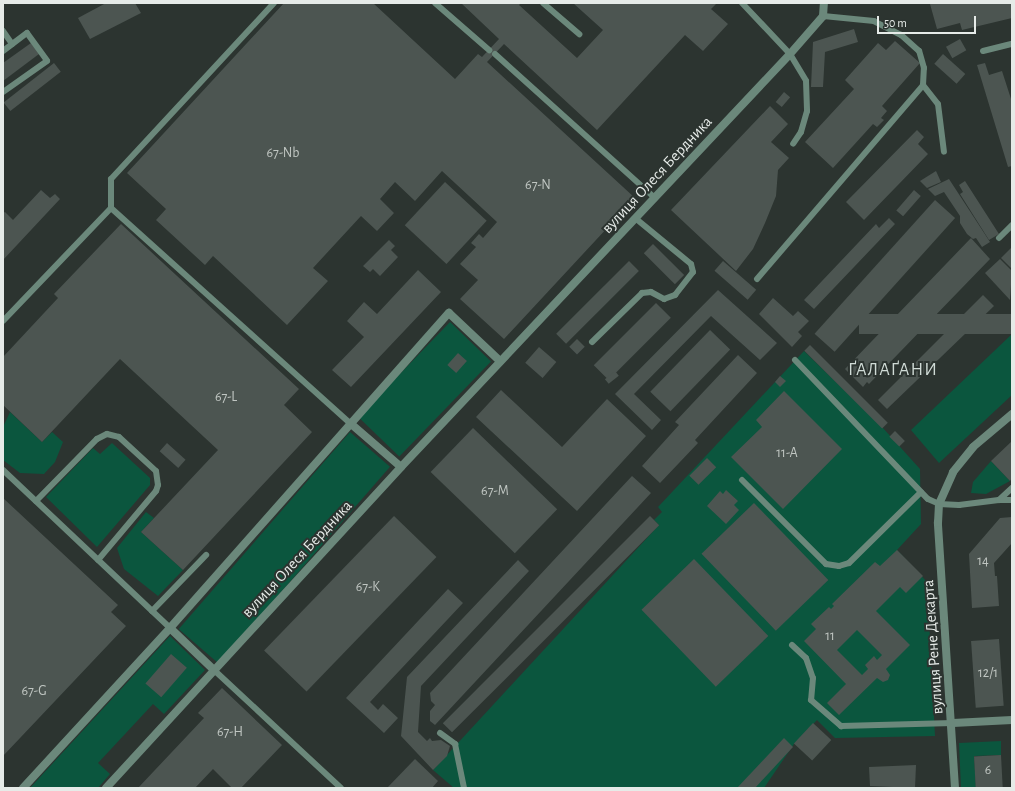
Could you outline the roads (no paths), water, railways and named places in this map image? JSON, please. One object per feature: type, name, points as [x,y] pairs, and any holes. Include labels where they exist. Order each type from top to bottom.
[{"type":"street","points":[[823,16],[824,3]]},
{"type":"street","name":"вулиця Олеся Бердника","points":[[106,788],[400,467],[655,198],[790,54],[823,16]]},
{"type":"street","points":[[23,788],[170,628],[449,313],[500,361]]},
{"type":"street","name":"вулиця Рене Декарта","points":[[955,788],[953,723],[938,523],[940,504],[953,472],[973,447],[1012,414]]},
{"type":"street","points":[[350,423],[400,467]]},
{"type":"street","points":[[170,628],[214,670]]},
{"type":"street","points":[[953,723],[1012,720]]},
{"type":"lane","points":[[3,321],[111,208],[111,179],[274,3]]},
{"type":"lane","points":[[435,3],[489,50]]},
{"type":"lane","points":[[543,3],[579,34]]},
{"type":"lane","points":[[742,3],[790,54],[806,81],[807,110],[801,132],[793,144]]},
{"type":"lane","points":[[757,279],[923,85],[924,68],[919,51],[902,35],[874,21],[823,16]]},
{"type":"lane","points":[[3,31],[12,44]]},
{"type":"lane","points":[[3,51],[27,33],[47,61],[3,92]]},
{"type":"lane","points":[[983,51],[1012,44]]},
{"type":"lane","points":[[494,54],[655,198]]},
{"type":"lane","points":[[923,85],[938,104],[944,152]]},
{"type":"lane","points":[[111,208],[350,423]]},
{"type":"lane","points":[[592,342],[642,294],[651,292],[664,299],[675,295],[693,272],[692,264],[636,218]]},
{"type":"lane","points":[[999,238],[1012,225]]},
{"type":"lane","points":[[795,360],[921,492],[940,504],[959,505],[999,500],[1012,500]]},
{"type":"lane","points":[[36,502],[98,439],[107,434],[119,437],[156,471],[158,485],[156,491],[98,560]]},
{"type":"lane","points":[[3,470],[170,628]]},
{"type":"lane","points":[[742,480],[826,564],[839,566],[849,563],[921,492]]},
{"type":"lane","points":[[999,500],[1012,488]]},
{"type":"lane","points":[[152,611],[206,555]]},
{"type":"lane","points":[[792,645],[806,658],[813,678],[811,700],[841,726],[953,723]]},
{"type":"lane","points":[[214,670],[340,788]]},
{"type":"lane","points":[[440,733],[455,744],[464,788]]},
{"type":"district","name":"ҐАЛАҐАНИ","points":[[893,370]]}]
